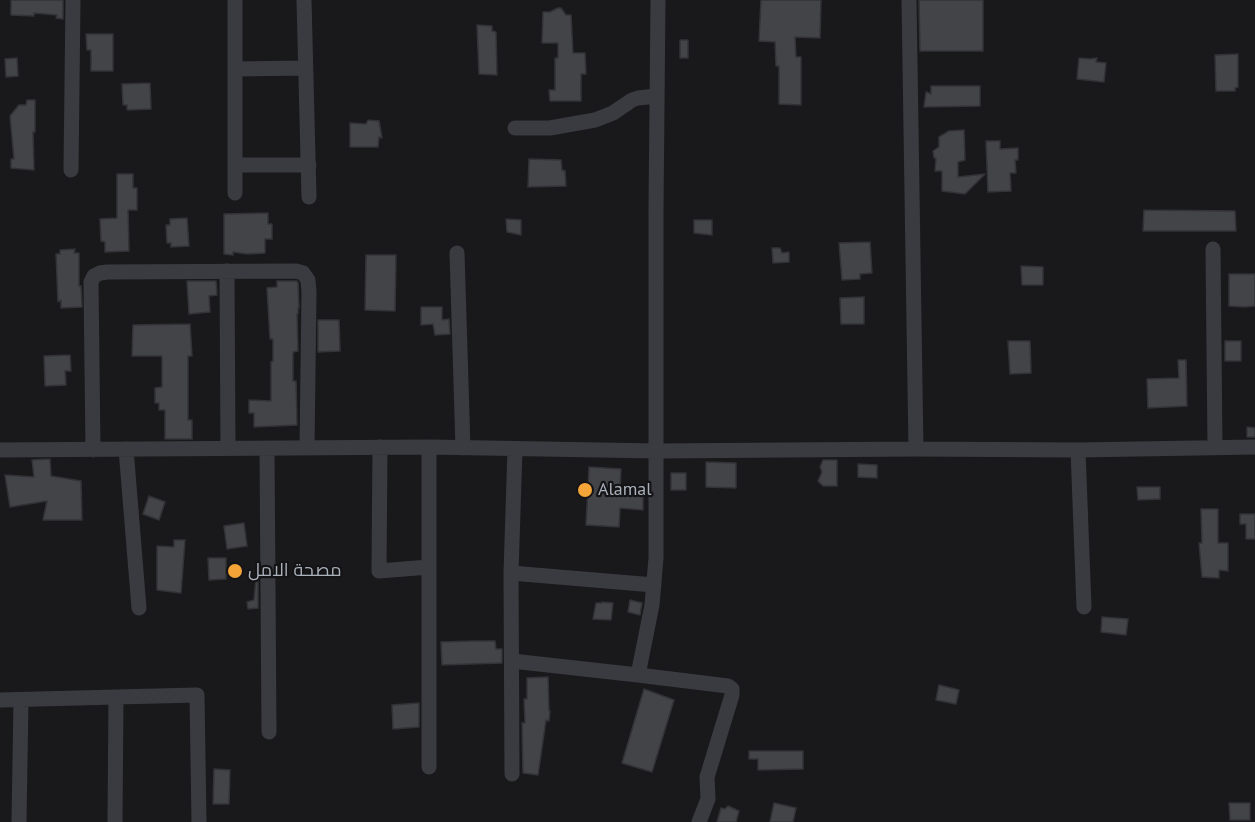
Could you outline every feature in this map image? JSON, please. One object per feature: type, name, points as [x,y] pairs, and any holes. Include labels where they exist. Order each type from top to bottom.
[{"type":"street","points":[[71,170],[73,0]]},
{"type":"street","points":[[235,0],[235,193]]},
{"type":"street","points":[[304,0],[309,197]]},
{"type":"street","points":[[638,675],[652,605],[656,558],[658,0]]},
{"type":"street","points":[[909,0],[916,448]]},
{"type":"street","points":[[235,69],[305,68]]},
{"type":"street","points":[[515,128],[550,128],[595,120],[613,113],[632,100],[656,96]]},
{"type":"street","points":[[235,165],[309,165]]},
{"type":"street","points":[[1213,249],[1215,447]]},
{"type":"street","points":[[458,253],[463,448]]},
{"type":"street","points":[[227,271],[228,448]]},
{"type":"street","points":[[93,450],[91,282],[94,276],[107,272],[296,271],[303,273],[308,280],[309,292],[307,448]]},
{"type":"street","points":[[380,447],[379,572],[429,567]]},
{"type":"street","points":[[0,450],[429,447],[657,451],[916,448],[1078,450],[1255,447]]},
{"type":"street","points":[[429,447],[429,767]]},
{"type":"street","points":[[267,448],[269,732]]},
{"type":"street","points":[[126,449],[139,608]]},
{"type":"street","points":[[512,774],[511,573],[515,449]]},
{"type":"street","points":[[1078,450],[1084,607]]},
{"type":"street","points":[[511,573],[654,585]]},
{"type":"street","points":[[512,661],[728,686],[732,689],[707,777],[708,799],[699,822]]},
{"type":"street","points":[[0,700],[197,694],[199,822]]},
{"type":"street","points":[[115,822],[116,697]]},
{"type":"street","points":[[19,822],[21,699]]},
{"type":"building","points":[[11,0],[63,0],[63,19],[56,18],[57,15],[34,13],[34,16],[11,15]]},
{"type":"building","points":[[761,0],[821,0],[820,38],[795,37],[796,57],[801,57],[801,105],[779,104],[779,66],[776,66],[775,42],[759,41]]},
{"type":"building","points":[[919,0],[983,0],[983,51],[920,51]]},
{"type":"building","points":[[561,8],[566,15],[571,15],[573,53],[585,53],[586,74],[581,74],[581,101],[550,101],[549,90],[555,90],[555,58],[558,58],[558,43],[542,43],[543,12],[550,12]]},
{"type":"building","points":[[477,25],[492,26],[492,31],[496,32],[497,75],[479,74]]},
{"type":"building","points":[[86,34],[113,34],[113,71],[91,71],[91,50],[87,50]]},
{"type":"building","points":[[680,40],[688,40],[688,58],[680,58]]},
{"type":"building","points":[[1238,54],[1238,87],[1235,91],[1216,91],[1215,55]]},
{"type":"building","points":[[17,58],[18,76],[6,77],[5,59]]},
{"type":"building","points":[[1079,58],[1097,58],[1096,62],[1106,63],[1104,82],[1077,79]]},
{"type":"building","points":[[150,83],[151,109],[127,110],[127,105],[123,105],[122,84]]},
{"type":"building","points":[[931,86],[980,86],[980,106],[924,107],[926,92],[931,94]]},
{"type":"building","points":[[27,100],[35,100],[34,170],[11,168],[11,159],[14,159],[10,116],[19,105],[26,105]]},
{"type":"building","points":[[368,120],[379,121],[382,138],[379,137],[378,147],[350,147],[350,123],[366,124]]},
{"type":"building","points":[[964,130],[965,160],[958,162],[958,177],[985,174],[965,194],[942,191],[942,171],[935,171],[936,158],[934,158],[933,151],[939,147],[939,137],[949,131]]},
{"type":"building","points":[[986,141],[1000,141],[1000,149],[1018,148],[1018,160],[1015,160],[1016,173],[1010,173],[1011,191],[988,192]]},
{"type":"building","points":[[529,159],[561,160],[562,170],[565,171],[566,186],[528,187]]},
{"type":"building","points":[[117,174],[133,174],[133,188],[137,188],[137,210],[128,210],[129,251],[105,252],[105,242],[101,241],[100,219],[117,218]]},
{"type":"building","points":[[1144,210],[1235,211],[1236,231],[1143,231]]},
{"type":"building","points":[[268,213],[268,224],[272,224],[272,239],[265,239],[265,253],[224,254],[224,214]]},
{"type":"building","points":[[187,218],[189,246],[171,247],[171,243],[167,243],[166,225],[170,225],[170,219]]},
{"type":"building","points":[[506,219],[521,220],[521,235],[507,232]]},
{"type":"building","points":[[694,220],[712,220],[712,235],[694,233]]},
{"type":"building","points":[[870,242],[872,273],[860,274],[860,279],[842,280],[839,243]]},
{"type":"building","points":[[772,248],[780,248],[782,253],[789,252],[789,262],[773,263]]},
{"type":"building","points":[[75,249],[74,253],[79,253],[79,286],[81,286],[82,307],[61,308],[61,300],[58,302],[56,254],[60,254],[60,250]]},
{"type":"building","points":[[366,255],[396,255],[395,311],[365,310]]},
{"type":"building","points":[[1021,266],[1043,267],[1043,285],[1022,285]]},
{"type":"building","points":[[1229,274],[1255,274],[1255,306],[1229,306]]},
{"type":"building","points":[[187,281],[216,281],[217,295],[209,296],[210,312],[189,314]]},
{"type":"building","points":[[277,281],[297,281],[298,283],[298,351],[293,352],[297,425],[254,427],[254,413],[249,413],[249,400],[271,401],[273,339],[270,339],[267,288],[277,287]]},
{"type":"building","points":[[864,297],[864,324],[841,324],[840,298]]},
{"type":"building","points":[[421,307],[442,307],[442,320],[449,319],[450,334],[435,335],[433,324],[421,325]]},
{"type":"building","points":[[318,320],[339,320],[340,351],[318,352]]},
{"type":"building","points":[[190,324],[192,356],[188,356],[188,420],[192,420],[192,439],[165,439],[165,410],[159,410],[159,403],[155,403],[155,388],[162,387],[162,356],[132,356],[133,325]]},
{"type":"building","points":[[1008,341],[1030,341],[1031,373],[1010,374]]},
{"type":"building","points":[[1225,341],[1241,341],[1241,361],[1225,361]]},
{"type":"building","points":[[70,355],[71,371],[65,371],[66,385],[45,386],[44,356]]},
{"type":"building","points":[[1178,360],[1186,360],[1187,406],[1148,408],[1147,379],[1179,378]]},
{"type":"building","points":[[1247,427],[1255,428],[1255,437],[1247,437]]},
{"type":"building","points":[[50,459],[51,476],[81,481],[82,520],[43,520],[47,501],[10,507],[5,475],[34,477],[32,460]]},
{"type":"building","points":[[823,460],[837,460],[837,486],[823,486],[818,481],[822,472],[820,467]]},
{"type":"building","points":[[706,462],[736,463],[736,488],[706,487]]},
{"type":"building","points":[[858,464],[877,465],[877,478],[858,477]]},
{"type":"building","points":[[589,467],[621,469],[620,489],[643,490],[643,510],[620,508],[619,527],[586,525]]},
{"type":"building","points":[[671,473],[686,473],[686,490],[671,490]]},
{"type":"building","points":[[1137,487],[1160,487],[1160,499],[1138,500]]},
{"type":"building","points":[[149,496],[165,502],[159,520],[143,514]]},
{"type":"building","points":[[1201,509],[1218,509],[1218,543],[1228,543],[1228,571],[1219,570],[1219,578],[1202,577],[1199,543],[1202,543]]},
{"type":"building","points":[[1240,514],[1255,514],[1255,539],[1246,539],[1246,524],[1240,524]]},
{"type":"building","points":[[244,523],[247,546],[227,549],[224,526]]},
{"type":"building","points":[[174,540],[185,540],[181,593],[157,590],[157,546],[174,547]]},
{"type":"building","points":[[208,558],[226,558],[226,579],[209,580]]},
{"type":"building","points":[[256,578],[258,579],[258,608],[248,609],[247,602],[254,600]]},
{"type":"building","points":[[630,600],[642,603],[640,615],[628,612]]},
{"type":"building","points":[[596,603],[613,603],[611,620],[593,619]]},
{"type":"building","points":[[1102,617],[1128,619],[1126,635],[1101,632]]},
{"type":"building","points":[[495,641],[496,649],[502,649],[502,663],[442,665],[441,642]]},
{"type":"building","points":[[548,677],[549,721],[546,720],[538,775],[523,773],[522,723],[525,723],[524,699],[527,699],[527,678]]},
{"type":"building","points":[[939,685],[959,690],[956,704],[936,700]]},
{"type":"building","points":[[644,689],[674,700],[652,772],[622,763]]},
{"type":"building","points":[[419,703],[419,727],[393,729],[392,705]]},
{"type":"building","points":[[749,751],[803,751],[803,769],[758,770],[758,759],[749,759]]},
{"type":"building","points":[[214,769],[230,770],[229,804],[213,804]]},
{"type":"building","points":[[774,803],[796,808],[793,822],[770,822]]},
{"type":"building","points":[[1229,803],[1250,803],[1250,820],[1230,820]]},
{"type":"building","points":[[728,806],[739,811],[736,822],[717,822],[721,808],[725,809]]},
{"type":"place","name":"Alamal","points":[[585,490]]},
{"type":"place","name":"مصحة الامل","points":[[235,571]]}]
